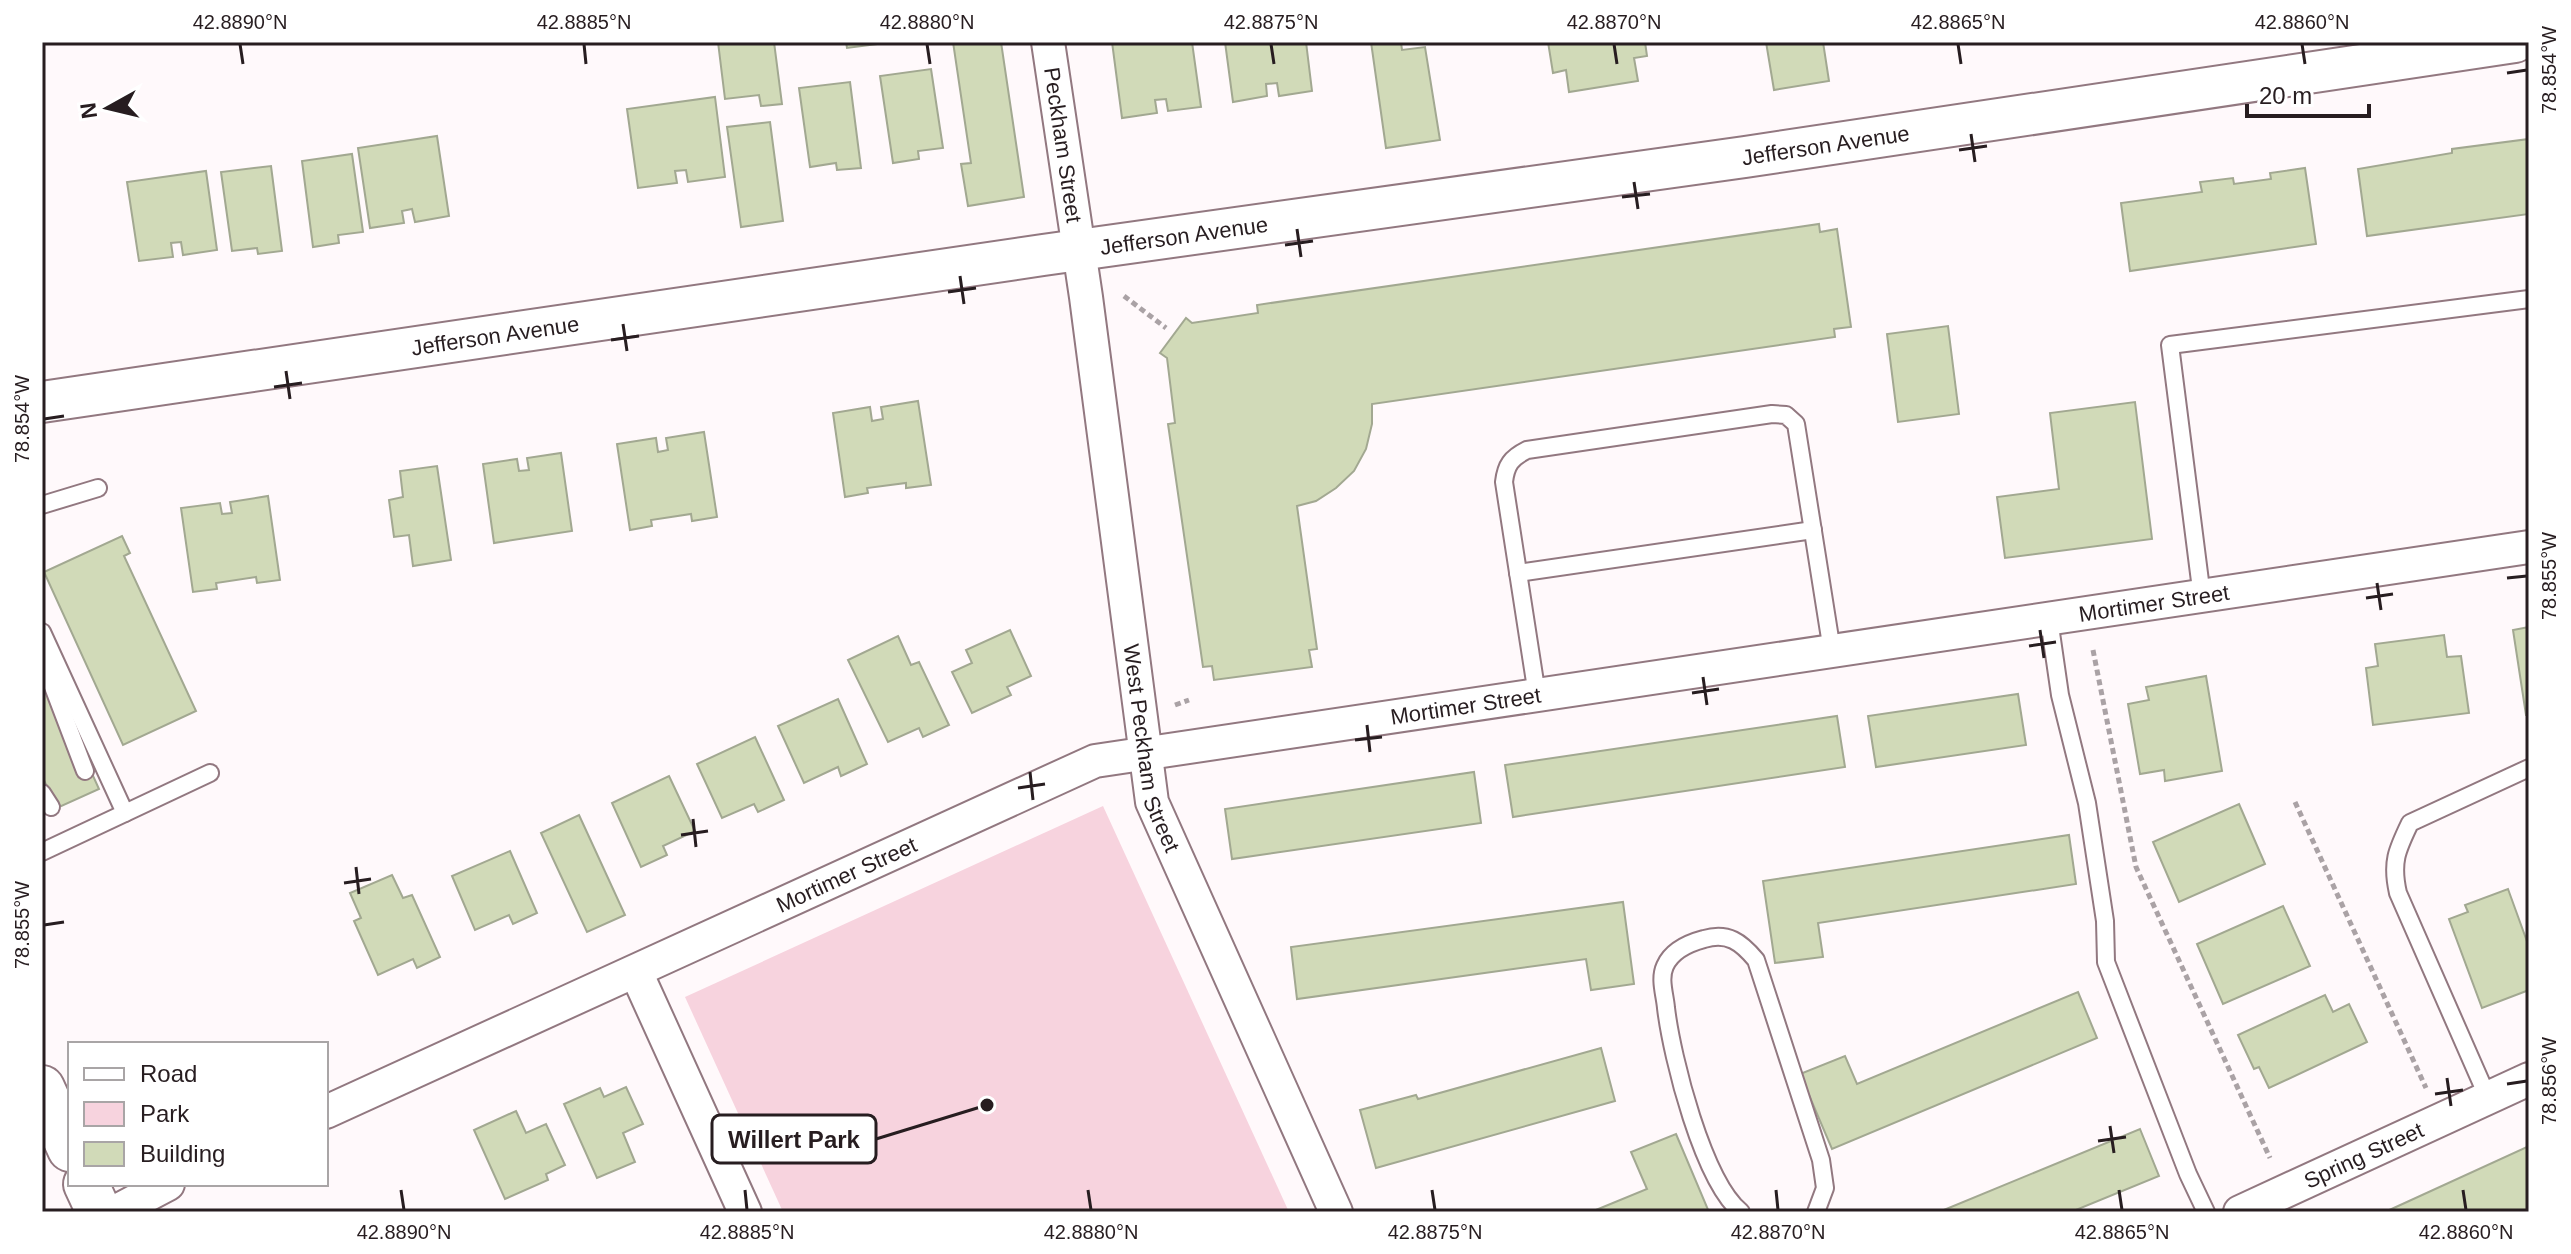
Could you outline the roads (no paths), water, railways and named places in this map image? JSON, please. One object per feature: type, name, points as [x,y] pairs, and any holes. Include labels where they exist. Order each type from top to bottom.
[{"type":"main road","points":[[42,1088],[68,1145]]},
{"type":"main road","points":[[87,1186],[99,1212]]},
{"type":"street","name":"Peckham Street","points":[[1048,42],[1078,250]]},
{"type":"street","name":"Jefferson Avenue","points":[[42,402],[1078,250],[1745,157],[2491,44]]},
{"type":"street","name":"West Peckham Street","points":[[1078,250],[1152,802],[1336,1212]]},
{"type":"street","name":"Mortimer Street","points":[[328,1111],[1095,761],[2529,547]]},
{"type":"street","points":[[636,972],[745,1212]]},
{"type":"street","name":"Spring Street","points":[[2240,1212],[2529,1079]]},
{"type":"street","points":[[115,1212],[164,1186]]},
{"type":"lane","points":[[2202,597],[2170,345],[2529,299]]},
{"type":"lane","points":[[1537,695],[1504,482],[1506,468],[1513,457],[1527,450],[1772,414],[1786,415],[1796,424],[1832,651]]},
{"type":"lane","points":[[42,505],[98,488]]},
{"type":"lane","points":[[1518,573],[1813,530]]},
{"type":"lane","points":[[2049,619],[2060,695],[2087,803],[2105,921],[2106,962],[2188,1174],[2206,1212]]},
{"type":"lane","points":[[42,632],[44,660],[65,735]]},
{"type":"lane","points":[[44,660],[85,771]]},
{"type":"lane","points":[[44,660],[125,813]]},
{"type":"lane","points":[[2488,1098],[2398,893],[2393,872],[2396,853],[2410,823],[2529,768]]},
{"type":"lane","points":[[42,852],[210,773]]},
{"type":"lane","points":[[1741,1212],[1729,1202],[1695,1125],[1668,1033],[1662,982],[1665,966],[1678,950],[1708,937],[1728,937],[1741,942],[1756,960],[1821,1160],[1825,1188],[1816,1212]]},
{"type":"place","name":"Willert Park","points":[[987,1105]]}]
